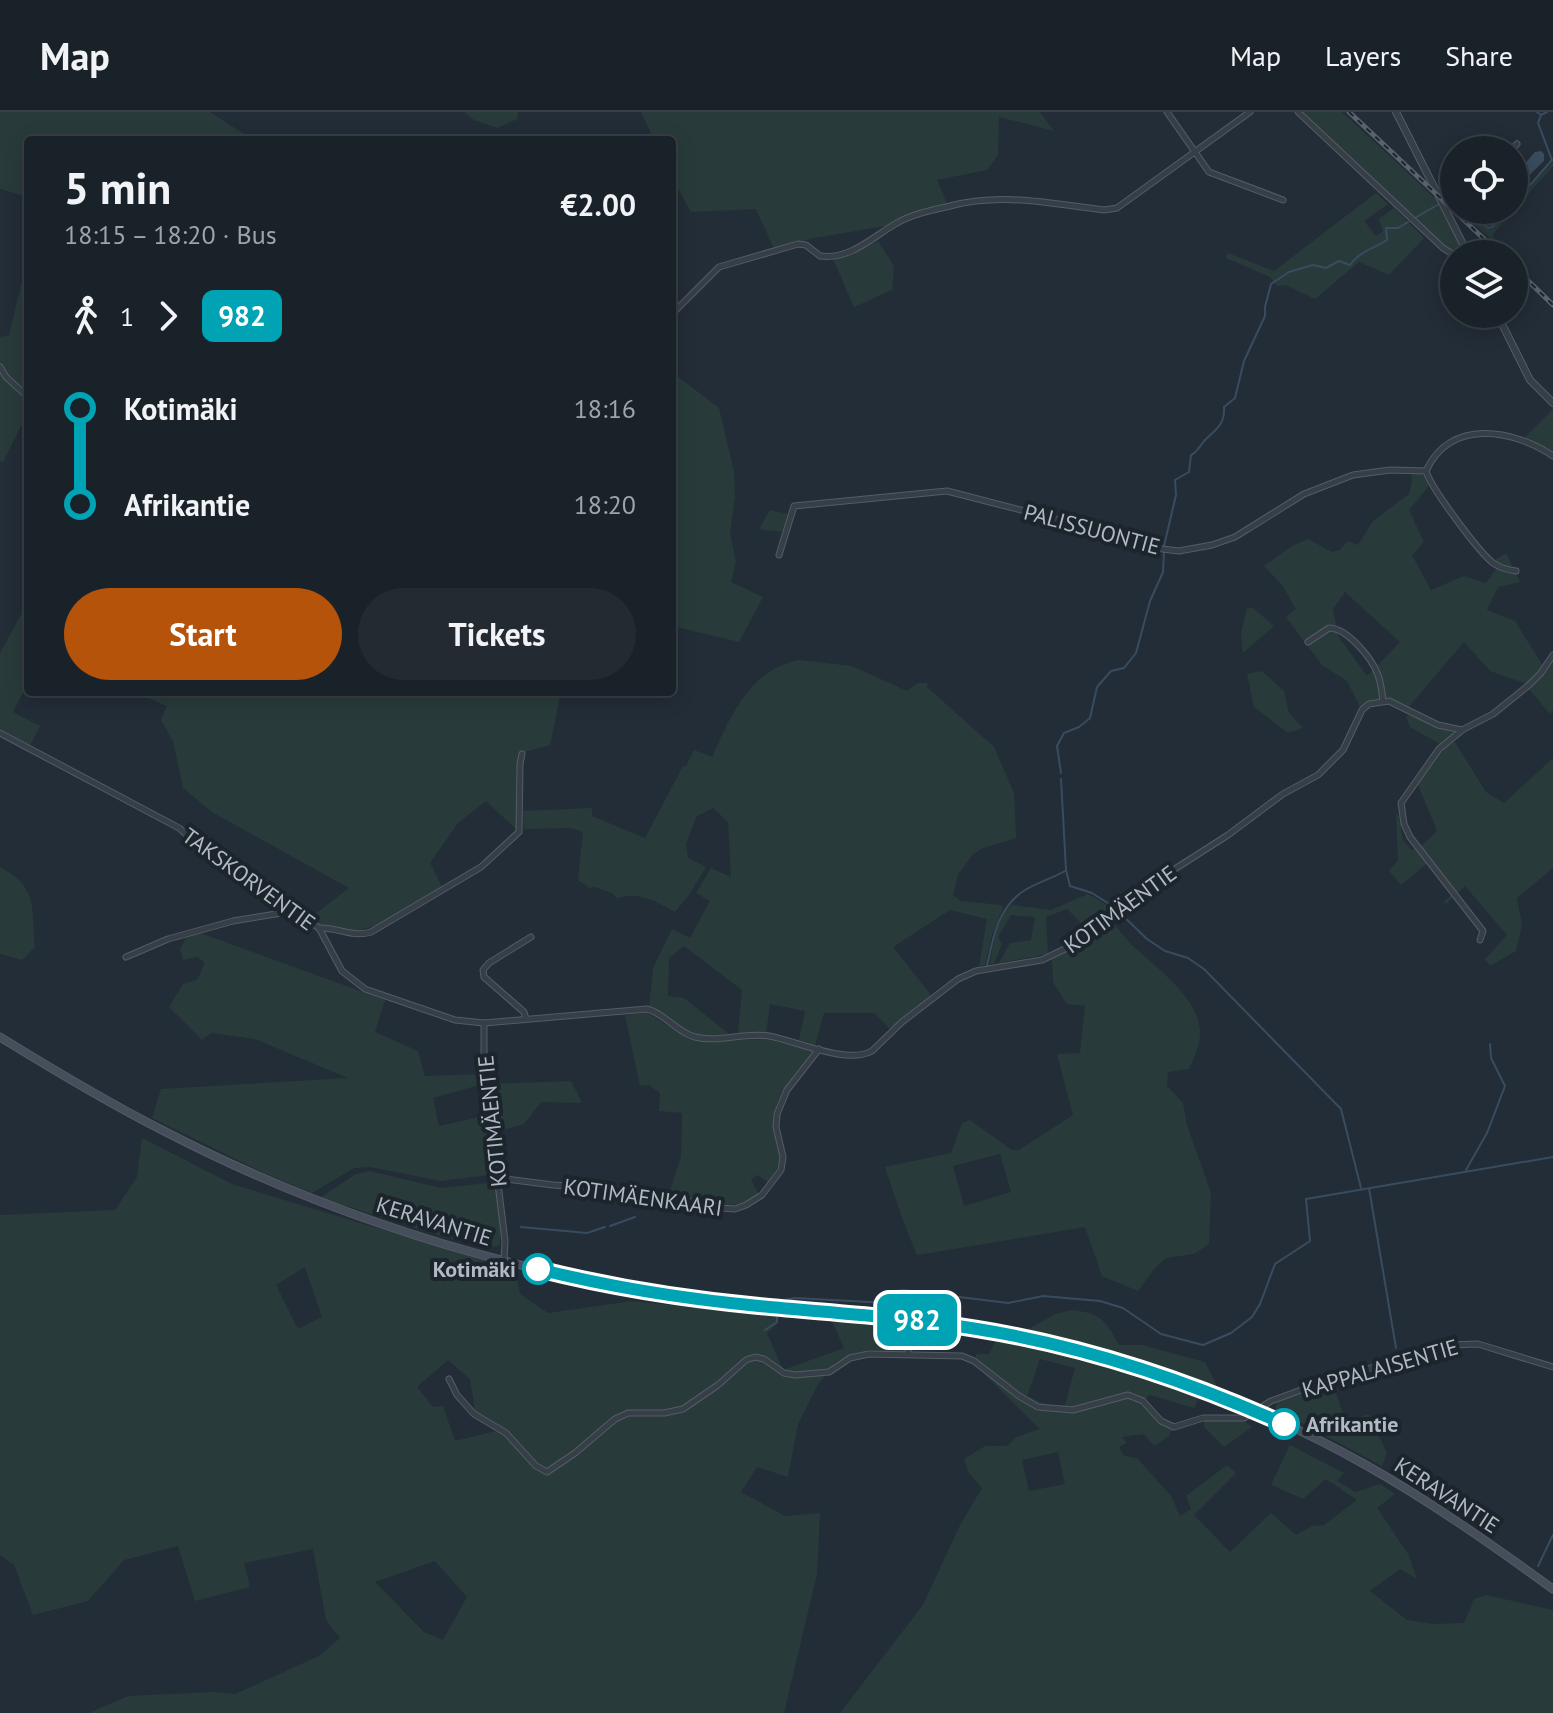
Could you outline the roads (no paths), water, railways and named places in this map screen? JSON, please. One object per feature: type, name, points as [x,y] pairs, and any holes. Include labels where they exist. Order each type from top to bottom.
[{"type":"main road","name":"KERAVANTIE","points":[[0,1037],[147,1123],[236,1167],[366,1218],[504,1261],[677,1296],[900,1318],[1004,1333],[1167,1377],[1256,1411],[1340,1451],[1446,1514],[1553,1589]]},
{"type":"street","points":[[1167,112],[1209,172],[1283,200]]},
{"type":"street","points":[[676,310],[710,275],[729,264],[798,244],[806,245],[820,256],[840,256],[873,240],[899,222],[979,200],[1014,198],[1111,209],[1122,205],[1250,112]]},
{"type":"street","points":[[1298,112],[1440,245]]},
{"type":"street","points":[[1396,112],[1460,240]]},
{"type":"street","points":[[1504,328],[1530,380],[1553,403]]},
{"type":"street","points":[[0,367],[24,393]]},
{"type":"street","points":[[1516,571],[1501,568],[1483,553],[1434,488],[1426,471],[1434,457],[1452,439],[1473,434],[1515,436],[1553,456]]},
{"type":"street","name":"PALISSUONTIE","points":[[779,555],[794,506],[947,491],[1052,518],[1146,547],[1179,551],[1235,537],[1304,494],[1353,475],[1390,470],[1426,471]]},
{"type":"street","points":[[1308,642],[1329,628],[1337,628],[1374,666],[1380,678],[1383,701],[1438,725],[1462,730]]},
{"type":"street","points":[[1480,940],[1483,931],[1410,837],[1404,824],[1401,803],[1439,749],[1462,730],[1493,714],[1529,685],[1553,655]]},
{"type":"street","name":"KOTIMÄENTIE","points":[[504,1261],[505,1241],[484,1069],[484,1023],[647,1009],[660,1014],[682,1032],[698,1038],[758,1035],[863,1056],[933,996],[958,979],[976,971],[1042,960],[1071,946],[1131,897],[1323,770],[1343,750],[1366,706],[1383,701]]},
{"type":"street","name":"TAKSKORVENTIE","points":[[0,733],[179,828],[208,853],[319,928],[342,971],[365,989],[455,1020],[484,1023]]},
{"type":"street","points":[[319,928],[350,935],[371,932],[481,867],[519,832],[522,754]]},
{"type":"street","points":[[126,957],[168,939],[233,921],[294,911]]},
{"type":"street","points":[[526,1019],[524,1012],[484,977],[483,970],[531,937]]},
{"type":"street","name":"KOTIMÄENKAARI","points":[[498,1178],[625,1190],[720,1208],[735,1209],[746,1205],[762,1195],[781,1170],[783,1157],[776,1127],[777,1114],[787,1090],[819,1049]]},
{"type":"street","points":[[900,1318],[909,1354]]},
{"type":"street","name":"KAPPALAISENTIE","points":[[1256,1411],[1271,1401],[1323,1382],[1449,1345],[1478,1344],[1553,1367]]},
{"type":"street","points":[[449,1379],[457,1395],[474,1414],[506,1433],[536,1466],[547,1472],[615,1419],[628,1413],[664,1413],[683,1409],[718,1385],[746,1360],[755,1357],[764,1359],[784,1373],[795,1375],[829,1372],[850,1358],[869,1354],[969,1358],[1019,1396],[1047,1409],[1083,1409],[1128,1395],[1143,1401],[1161,1421],[1174,1427],[1203,1418],[1244,1418],[1256,1411]]},
{"type":"water","points":[[1535,152],[1544,154],[1544,161],[1528,176],[1528,160]]},
{"type":"waterway","points":[[1537,112],[1541,115],[1547,112]]},
{"type":"waterway","points":[[1528,187],[1552,160],[1538,123],[1541,115]]},
{"type":"waterway","points":[[1415,218],[1439,204]]},
{"type":"waterway","points":[[1164,546],[1176,495],[1175,480],[1189,472],[1191,455],[1219,426],[1224,407],[1235,398],[1244,361],[1265,316],[1271,284],[1289,272],[1313,265],[1326,268],[1339,261],[1350,265],[1363,253],[1387,240],[1386,228],[1398,228],[1408,222]]},
{"type":"waterway","points":[[1482,224],[1488,228],[1495,224]]},
{"type":"waterway","points":[[1061,773],[1057,746],[1064,733],[1090,718],[1097,687],[1111,671],[1124,668],[1136,653],[1150,601],[1163,572],[1164,552]]},
{"type":"waterway","points":[[1061,779],[1066,870],[1070,886],[1092,893],[1114,907]]},
{"type":"waterway","points":[[987,966],[998,924],[1009,905],[1025,890],[1065,871]]},
{"type":"waterway","points":[[1119,912],[1147,939],[1204,969],[1341,1109],[1361,1188]]},
{"type":"waterway","points":[[1466,1170],[1487,1133],[1505,1086],[1491,1058],[1490,1044]]},
{"type":"waterway","points":[[779,1301],[795,1298],[888,1303],[888,1292],[903,1290],[1008,1303],[1043,1296],[1100,1301],[1123,1308],[1161,1334],[1203,1345],[1231,1333],[1252,1317],[1275,1264],[1310,1241],[1306,1199],[1553,1157]]},
{"type":"waterway","points":[[1369,1188],[1396,1348]]},
{"type":"waterway","points":[[610,1226],[635,1217]]},
{"type":"waterway","points":[[521,1227],[587,1233],[605,1227]]},
{"type":"waterway","points":[[765,1330],[777,1322],[777,1315]]},
{"type":"waterway","points":[[1538,1566],[1553,1535]]},
{"type":"railway","points":[[1349,112],[1485,240]]},
{"type":"railway","points":[[1528,281],[1553,305]]},
{"type":"place","name":"Kotimäki","points":[[538,1269]]},
{"type":"place","name":"Afrikantie","points":[[1284,1424]]}]
